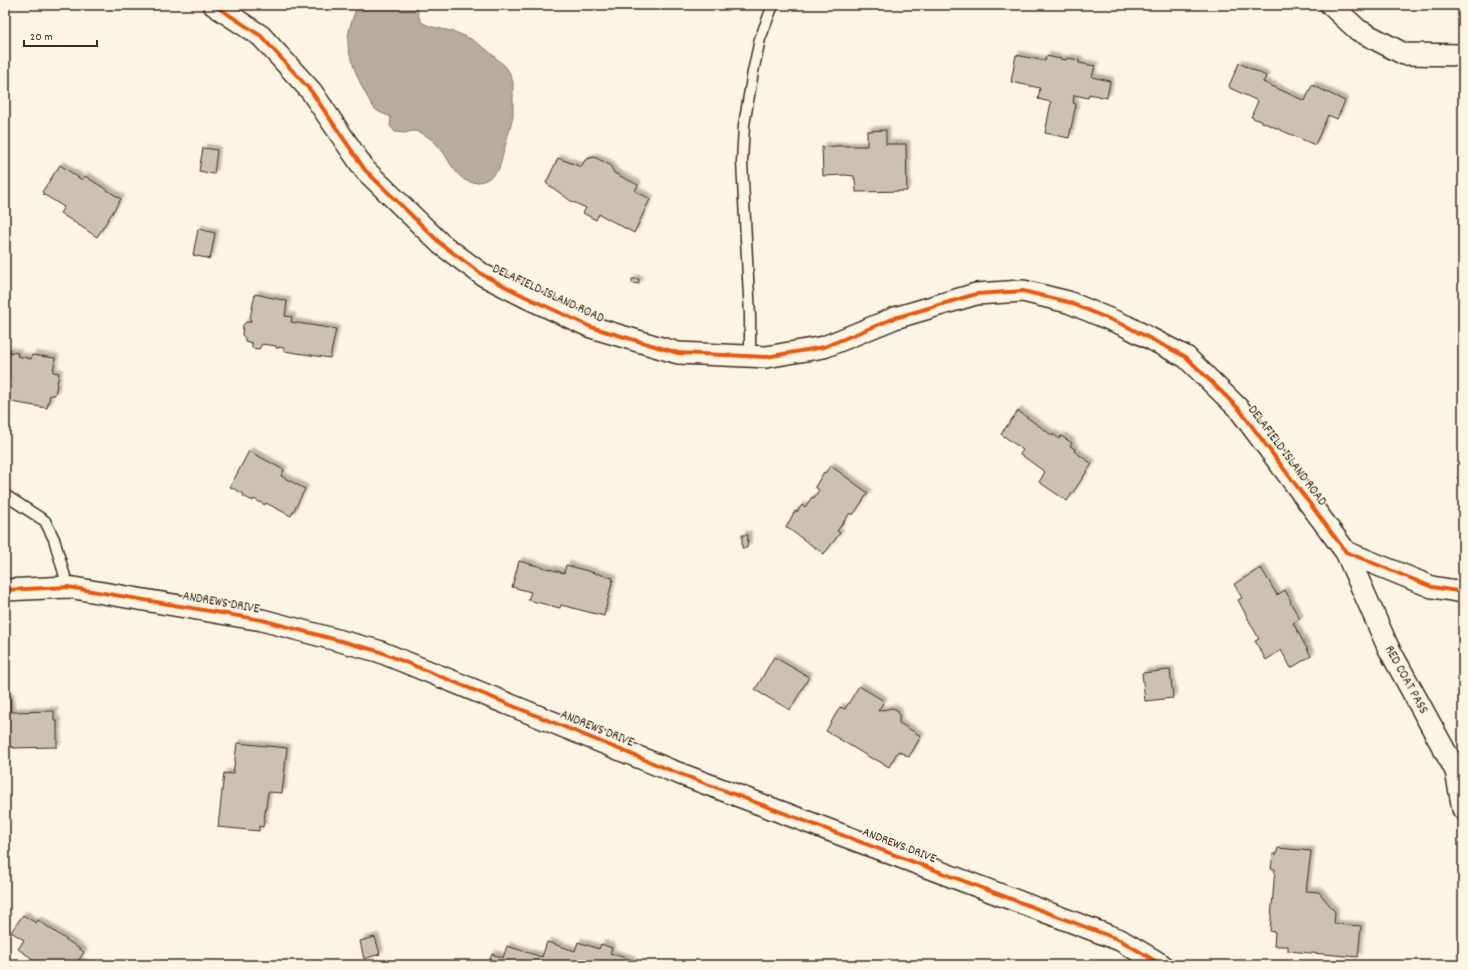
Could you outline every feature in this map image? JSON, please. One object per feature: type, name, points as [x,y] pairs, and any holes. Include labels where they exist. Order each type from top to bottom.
[{"type":"street","name":"DELAFIELD ISLAND ROAD","points":[[214,5],[261,36],[311,91],[365,170],[441,244],[483,275],[526,297],[591,327],[678,353],[766,357],[824,347],[895,318],[976,294],[1023,291],[1068,302],[1126,326],[1186,358],[1238,409],[1346,552]]},
{"type":"street","points":[[1332,5],[1358,30],[1404,54],[1463,55]]},
{"type":"street","points":[[1346,552],[1432,587],[1463,592]]},
{"type":"street","name":"RED COAT PASS","points":[[1346,552],[1388,647],[1456,771],[1463,808]]},
{"type":"street","name":"ANDREWS DRIVE","points":[[5,590],[68,587],[262,620],[378,650],[670,770],[1120,940],[1162,965]]},
{"type":"lane","points":[[750,356],[750,308],[742,162],[744,125],[760,39],[773,5]]},
{"type":"lane","points":[[5,494],[45,521],[54,539],[68,587]]},
{"type":"shaded area","points":[[358,5],[417,5],[421,22],[429,26],[455,32],[471,39],[486,49],[506,67],[513,82],[513,117],[499,169],[492,176],[485,181],[479,182],[465,180],[455,171],[443,152],[430,138],[417,131],[404,133],[395,132],[390,126],[391,117],[375,109],[357,76],[348,48],[350,27]]},
{"type":"building","points":[[1016,55],[1045,61],[1046,56],[1066,60],[1067,58],[1079,60],[1079,63],[1095,66],[1092,77],[1110,81],[1107,98],[1089,94],[1088,98],[1074,95],[1073,103],[1076,104],[1069,138],[1045,133],[1051,102],[1038,99],[1040,88],[1011,82]]},
{"type":"building","points":[[1239,63],[1266,76],[1263,82],[1305,101],[1312,85],[1345,101],[1337,119],[1328,115],[1315,145],[1251,117],[1258,101],[1230,88],[1229,86]]},
{"type":"building","points":[[886,130],[886,144],[906,144],[907,191],[856,192],[854,176],[823,176],[822,147],[867,146],[867,131]]},
{"type":"building","points":[[203,148],[217,150],[214,174],[199,171]]},
{"type":"building","points":[[594,157],[610,165],[614,173],[638,185],[635,191],[650,199],[634,233],[599,214],[596,220],[583,213],[586,208],[571,201],[546,183],[558,158],[581,167],[585,160]]},
{"type":"building","points":[[60,165],[82,180],[85,176],[121,199],[97,237],[60,213],[64,207],[43,194],[44,193],[42,192]]},
{"type":"building","points":[[198,229],[215,233],[210,259],[193,255]]},
{"type":"building","points":[[632,279],[639,279],[639,284],[632,283]]},
{"type":"building","points":[[255,294],[287,301],[285,316],[292,317],[291,322],[336,329],[330,358],[284,351],[284,348],[276,348],[276,346],[262,344],[259,349],[252,348],[252,343],[245,341],[245,338],[242,335],[243,325],[246,322],[251,322],[250,318]]},
{"type":"building","points":[[5,351],[18,353],[17,356],[31,359],[32,355],[55,358],[53,372],[59,373],[55,395],[50,395],[47,408],[5,401]]},
{"type":"building","points":[[1018,411],[1053,436],[1053,434],[1059,439],[1061,436],[1072,443],[1070,446],[1075,449],[1074,451],[1092,464],[1067,501],[1039,482],[1045,472],[1020,454],[1023,450],[1001,434]]},
{"type":"building","points":[[249,451],[284,470],[281,476],[305,489],[291,516],[266,503],[265,505],[254,499],[253,501],[243,496],[244,494],[230,487]]},
{"type":"building","points":[[831,466],[868,493],[853,515],[850,513],[837,531],[840,533],[824,554],[786,527],[795,511],[797,512],[802,505],[805,507],[812,497],[814,498],[819,490],[815,487],[824,472],[825,473]]},
{"type":"building","points":[[742,535],[748,535],[747,548],[742,548]]},
{"type":"building","points":[[519,561],[564,573],[566,565],[613,578],[604,616],[561,605],[560,608],[528,600],[531,592],[512,587]]},
{"type":"building","points":[[1261,568],[1277,595],[1285,590],[1300,619],[1293,623],[1311,656],[1291,668],[1281,650],[1266,660],[1255,641],[1259,639],[1238,600],[1242,598],[1234,584]]},
{"type":"building","points":[[774,657],[809,677],[790,710],[755,690]]},
{"type":"building","points":[[1170,670],[1173,698],[1145,701],[1142,673]]},
{"type":"building","points":[[859,686],[884,701],[878,711],[892,708],[897,710],[899,714],[899,723],[921,736],[909,757],[898,751],[889,767],[875,759],[874,760],[826,731],[840,707],[845,709]]},
{"type":"building","points":[[5,697],[10,697],[11,712],[54,711],[54,721],[57,721],[57,747],[5,747]]},
{"type":"building","points":[[237,743],[287,748],[282,793],[268,792],[263,827],[259,826],[259,831],[218,827],[224,773],[233,774]]},
{"type":"building","points":[[1278,848],[1311,851],[1306,891],[1319,892],[1335,912],[1334,924],[1361,926],[1358,957],[1288,951],[1288,946],[1274,946],[1275,932],[1270,931],[1275,869],[1271,869],[1273,854],[1277,854]]},
{"type":"building","points":[[23,915],[36,923],[38,920],[84,952],[78,961],[85,965],[34,965],[30,962],[33,959],[18,949],[24,940],[11,932]]},
{"type":"building","points":[[375,937],[380,954],[364,959],[360,941]]},
{"type":"building","points":[[547,942],[575,951],[578,942],[599,949],[601,944],[612,948],[610,953],[632,960],[630,965],[488,965],[492,954],[503,958],[507,946],[542,957]]},
{"type":"cycle path","points":[[214,5],[261,36],[311,91],[365,170],[441,244],[483,275],[526,297],[591,327],[678,353],[766,357],[824,347],[895,318],[976,294],[1023,291],[1068,302],[1126,326],[1186,357],[1239,409],[1346,552],[1432,587],[1463,592]]},
{"type":"cycle path","points":[[5,590],[68,587],[262,620],[378,651],[670,770],[1120,940],[1162,965]]}]
